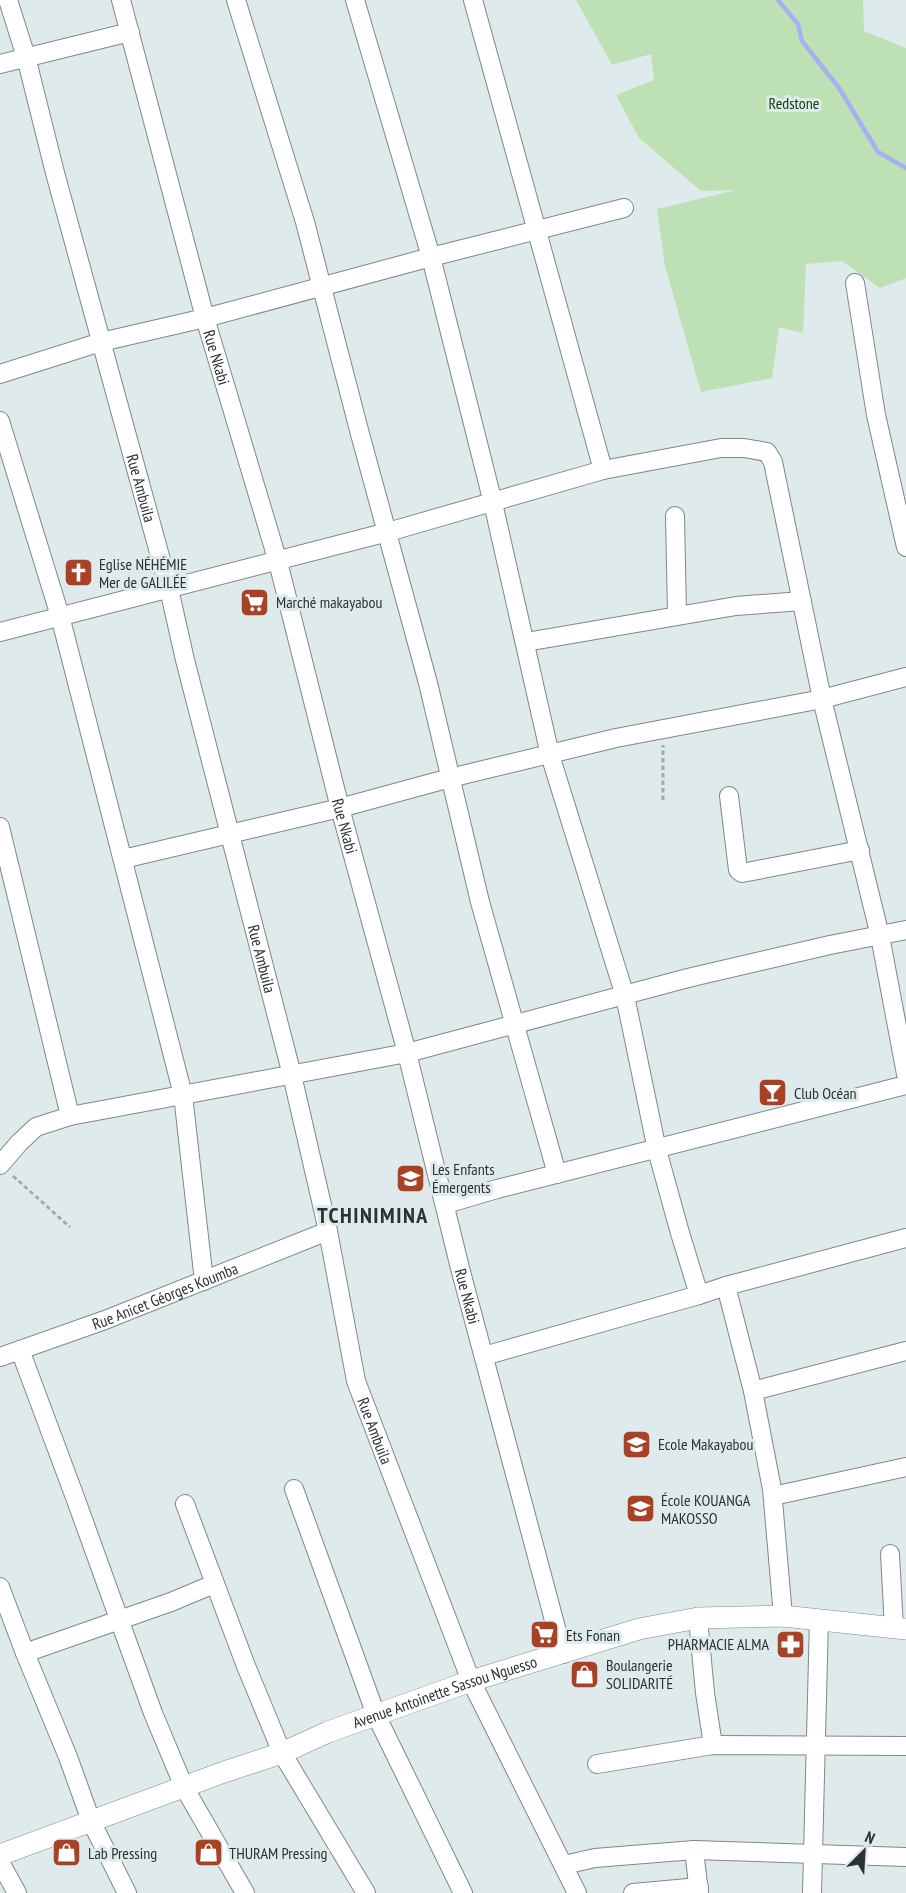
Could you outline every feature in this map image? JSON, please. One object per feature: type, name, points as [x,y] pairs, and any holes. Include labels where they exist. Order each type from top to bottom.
[{"type":"street","name":"Rue Ambuila","points":[[8,0],[26,57],[55,172],[169,589],[185,660],[292,1075],[328,1231],[356,1381],[471,1681],[577,1893]]},
{"type":"street","name":"Rue Nkabi","points":[[121,0],[205,318],[278,562],[340,808],[407,1053],[563,1654]]},
{"type":"street","points":[[237,0],[305,222],[428,683],[480,902],[557,1174]]},
{"type":"street","points":[[355,0],[431,257],[493,502],[550,755],[625,996],[657,1150],[699,1295]]},
{"type":"street","points":[[473,0],[603,470]]},
{"type":"street","points":[[0,64],[130,32]]},
{"type":"street","points":[[0,374],[101,342],[205,318],[624,208]]},
{"type":"street","points":[[855,283],[876,416],[906,548]]},
{"type":"street","points":[[0,421],[60,616],[183,1095],[204,1281]]},
{"type":"street","points":[[0,632],[278,562],[603,470],[721,448],[744,448],[767,452],[773,462],[822,699],[880,936],[906,1074]]},
{"type":"street","points":[[675,516],[677,615]]},
{"type":"street","points":[[526,642],[736,606],[802,601]]},
{"type":"street","points":[[123,859],[663,728],[822,699],[906,677]]},
{"type":"street","points":[[729,796],[738,870],[742,873],[860,850]]},
{"type":"street","points":[[0,827],[70,1116]]},
{"type":"street","points":[[4,1169],[19,1143],[36,1127],[70,1116],[407,1053],[698,976],[906,930]]},
{"type":"street","points":[[446,1204],[906,1085]]},
{"type":"street","name":"Rue Anicet Géorges Koumba","points":[[0,1357],[105,1320],[328,1231]]},
{"type":"street","points":[[484,1356],[726,1286],[906,1238]]},
{"type":"street","points":[[726,1286],[753,1391],[773,1496],[783,1616]]},
{"type":"street","points":[[20,1350],[153,1713],[184,1787],[245,1893]]},
{"type":"street","points":[[753,1391],[906,1351]]},
{"type":"street","points":[[773,1496],[906,1467]]},
{"type":"street","points":[[294,1489],[376,1715],[463,1893]]},
{"type":"street","points":[[185,1504],[214,1584],[282,1753],[366,1893]]},
{"type":"street","points":[[891,1554],[900,1628]]},
{"type":"street","points":[[25,1653],[118,1621],[214,1584]]},
{"type":"street","points":[[0,1587],[91,1821],[127,1893]]},
{"type":"street","name":"Avenue Antoinette Sassou Nguesso","points":[[0,1855],[282,1753],[328,1732],[471,1681],[639,1629],[698,1618],[783,1616],[900,1628]]},
{"type":"street","points":[[698,1618],[705,1693],[713,1745]]},
{"type":"street","points":[[812,1893],[819,1619]]},
{"type":"street","points":[[597,1764],[713,1745],[906,1746]]},
{"type":"street","points":[[564,1865],[595,1858],[694,1850],[906,1857]]},
{"type":"street","points":[[633,1893],[699,1890],[694,1850]]},
{"type":"street","points":[[0,1862],[17,1893]]},
{"type":"path","points":[[663,728],[663,800]]},
{"type":"path","points":[[4,1169],[70,1227]]},
{"type":"green space","name":"Redstone","points":[[576,0],[863,0],[864,31],[906,48],[906,278],[880,288],[842,261],[806,264],[803,333],[779,327],[772,378],[701,392],[665,266],[657,209],[737,190],[701,191],[639,138],[616,95],[654,80],[651,54],[612,65]]},
{"type":"waterway","points":[[778,0],[798,24],[802,41],[839,88],[878,152],[906,168]]},
{"type":"place","name":"Eglise NÉHÉMIE Mer de GALILÉE","points":[[78,573]]},
{"type":"place","name":"Marché makayabou","points":[[255,602]]},
{"type":"place","name":"Club Océan","points":[[773,1093]]},
{"type":"place","name":"Les Enfants Émergents","points":[[411,1178]]},
{"type":"place","name":"Ecole Makayabou","points":[[637,1444]]},
{"type":"place","name":"École KOUANGA MAKOSSO","points":[[640,1509]]},
{"type":"place","name":"Ets Fonan","points":[[545,1635]]},
{"type":"place","name":"PHARMACIE ALMA","points":[[790,1644]]},
{"type":"place","name":"Boulangerie SOLIDARITÉ","points":[[585,1674]]},
{"type":"place","name":"Lab Pressing","points":[[67,1853]]},
{"type":"place","name":"THURAM Pressing","points":[[208,1853]]},
{"type":"district","name":"TCHINIMINA","points":[[373,1215]]}]
